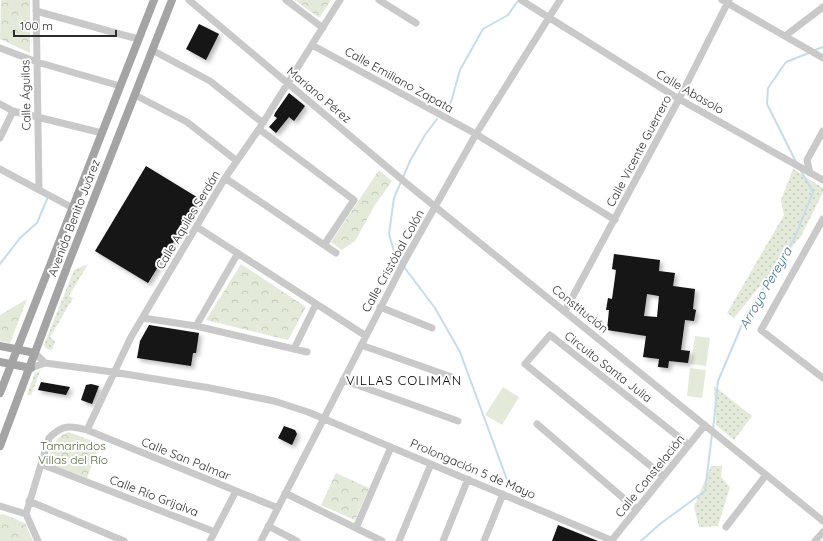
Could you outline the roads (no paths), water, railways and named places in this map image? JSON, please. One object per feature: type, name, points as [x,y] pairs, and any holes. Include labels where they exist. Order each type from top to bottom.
[{"type":"main road","name":"Avenida Benito Juárez","points":[[0,393],[71,207],[102,133],[154,0]]},
{"type":"main road","name":"Avenida Benito Juárez","points":[[0,446],[134,95],[172,0]]},
{"type":"main road","points":[[0,346],[35,353]]},
{"type":"main road","points":[[0,362],[30,368]]},
{"type":"street","name":"Calle Águilas","points":[[36,0],[39,189]]},
{"type":"street","name":"Mariano Pérez","points":[[189,0],[406,183],[436,206]]},
{"type":"street","points":[[286,0],[323,28]]},
{"type":"street","name":"Calle Aquiles Serdán","points":[[87,430],[113,372],[225,178],[261,126],[287,82],[340,0]]},
{"type":"street","points":[[379,0],[416,23]]},
{"type":"street","name":"Calle Abasolo","points":[[521,0],[679,99],[823,180]]},
{"type":"street","name":"Calle Cristóbal Colón","points":[[261,541],[400,269],[476,134],[560,0]]},
{"type":"street","points":[[726,1],[823,58]]},
{"type":"street","name":"Calle Vicente Guerrero","points":[[565,310],[615,220],[679,99],[726,1]]},
{"type":"street","points":[[787,37],[823,7]]},
{"type":"street","points":[[36,11],[138,39]]},
{"type":"street","name":"Calle Emiliano Zapata","points":[[312,45],[476,134],[615,220]]},
{"type":"street","points":[[0,48],[11,54],[36,62],[120,86]]},
{"type":"street","points":[[152,50],[210,81],[261,126],[354,200],[324,245]]},
{"type":"street","points":[[134,95],[187,122],[238,161]]},
{"type":"street","points":[[0,104],[13,111],[102,133]]},
{"type":"street","points":[[0,138],[13,111]]},
{"type":"street","points":[[810,173],[807,160],[823,131]]},
{"type":"street","points":[[0,169],[71,207]]},
{"type":"street","points":[[225,178],[336,253]]},
{"type":"street","name":"Constitución","points":[[436,206],[823,521]]},
{"type":"street","points":[[823,219],[761,330],[823,378]]},
{"type":"street","points":[[197,227],[366,336]]},
{"type":"street","points":[[196,326],[238,253]]},
{"type":"street","points":[[294,348],[316,304]]},
{"type":"street","points":[[380,308],[432,328]]},
{"type":"street","points":[[143,318],[196,326],[307,352]]},
{"type":"street","name":"Circuito Santa Julia","points":[[663,476],[525,364],[550,335],[689,445]]},
{"type":"street","points":[[361,345],[452,377]]},
{"type":"street","points":[[30,368],[45,363],[35,353]]},
{"type":"street","name":"Prolongación 5 de Mayo","points":[[45,363],[113,372],[210,388],[274,401],[324,418],[613,540]]},
{"type":"street","points":[[343,380],[458,421]]},
{"type":"street","points":[[537,424],[636,509]]},
{"type":"street","name":"Calle San Palmar","points":[[26,514],[49,438],[58,429],[73,426],[87,430],[278,508]]},
{"type":"street","name":"Calle Constelación","points":[[613,540],[663,476],[689,445],[707,427]]},
{"type":"street","points":[[356,528],[391,447]]},
{"type":"street","name":"Calle Río Grijalva","points":[[41,464],[215,532]]},
{"type":"street","points":[[399,541],[431,464]]},
{"type":"street","points":[[726,527],[766,475]]},
{"type":"street","points":[[443,541],[468,479]]},
{"type":"street","points":[[210,541],[236,491]]},
{"type":"street","points":[[286,493],[382,541]]},
{"type":"street","points":[[484,541],[503,494]]},
{"type":"street","points":[[30,501],[124,541]]},
{"type":"street","points":[[0,506],[26,514],[38,541]]},
{"type":"street","points":[[268,526],[297,541]]},
{"type":"street","points":[[815,541],[823,532]]},
{"type":"street","points":[[595,541],[598,533]]},
{"type":"waterway","points":[[444,110],[451,102],[460,70],[483,29],[508,15],[517,2]]},
{"type":"waterway","name":"Arroyo Pereyra","points":[[815,50],[823,47]]},
{"type":"waterway","name":"Arroyo Pereyra","points":[[796,162],[767,104],[768,88],[786,62],[809,53]]},
{"type":"waterway","points":[[402,263],[395,255],[389,234],[394,198],[410,161],[425,135],[437,119]]},
{"type":"waterway","name":"Arroyo Pereyra","points":[[713,430],[718,381],[747,313],[782,260],[795,237],[813,192],[801,171]]},
{"type":"waterway","points":[[0,264],[20,238],[37,223],[48,197]]},
{"type":"waterway","points":[[404,267],[435,308],[460,352],[510,488]]},
{"type":"waterway","name":"Arroyo Pereyra","points":[[641,541],[660,524],[705,491],[712,434]]},
{"type":"district","name":"VILLAS COLIMAN","points":[[404,380]]},
{"type":"park label","name":"Tamarindos Villas del Río","points":[[73,453]]}]
